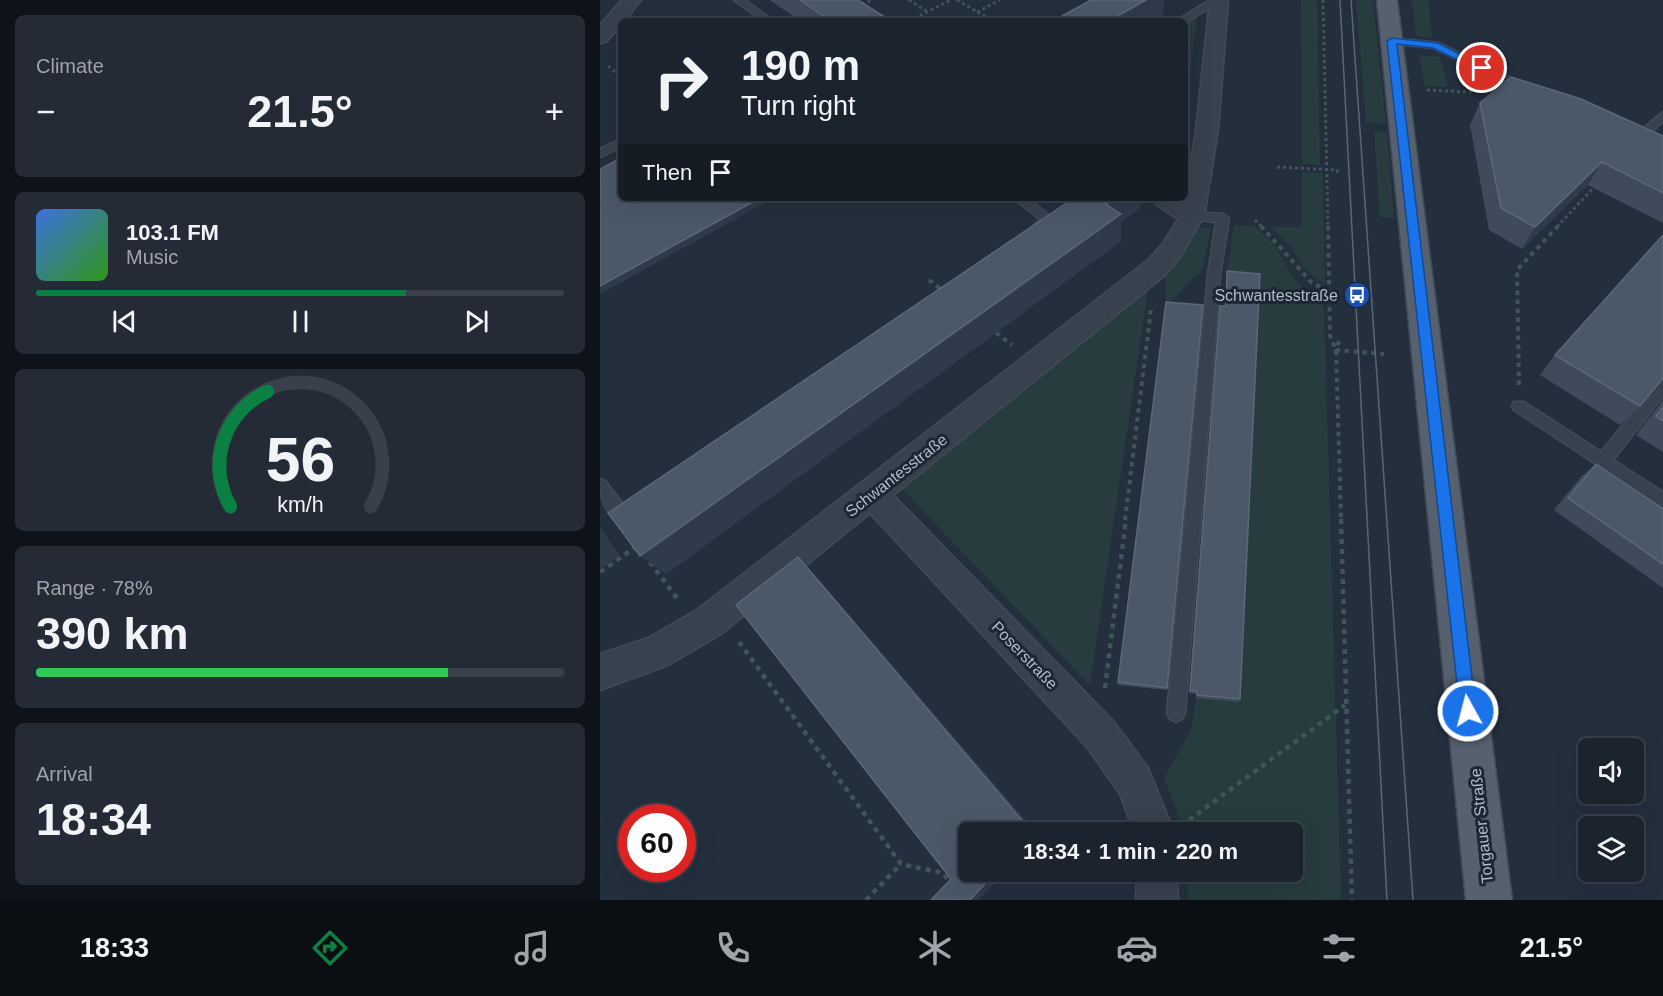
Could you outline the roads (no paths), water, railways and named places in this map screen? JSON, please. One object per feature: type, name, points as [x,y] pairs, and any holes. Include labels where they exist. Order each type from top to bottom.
[{"type":"main road","name":"Torgauer Straße","points":[[1387,0],[1489,900]]},
{"type":"street","points":[[600,37],[632,0]]},
{"type":"street","name":"Schwantesstraße","points":[[600,672],[656,653],[709,622],[1156,268],[1171,251],[1192,216],[1207,130],[1218,0]]},
{"type":"street","points":[[1169,201],[1192,216]]},
{"type":"street","name":"Poserstraße","points":[[872,494],[1100,734],[1162,822]]},
{"type":"street","points":[[1157,900],[1158,882]]},
{"type":"lane","points":[[739,0],[765,18]]},
{"type":"lane","points":[[1187,18],[1218,0]]},
{"type":"lane","points":[[1392,41],[1435,45],[1541,96]]},
{"type":"lane","points":[[1636,141],[1663,115]]},
{"type":"lane","points":[[600,153],[618,144]]},
{"type":"lane","points":[[1023,201],[1050,220],[1031,233]]},
{"type":"lane","points":[[1176,713],[1214,275],[1223,218],[1192,216]]},
{"type":"lane","points":[[1603,461],[1663,386]]},
{"type":"lane","points":[[1519,406],[1663,501]]},
{"type":"lane","points":[[600,486],[621,514],[640,501]]},
{"type":"tram line","points":[[1340,0],[1387,900]]},
{"type":"tram line","points":[[1351,0],[1413,900]]},
{"type":"place","name":"Schwantesstraße","points":[[1357,295]]}]
